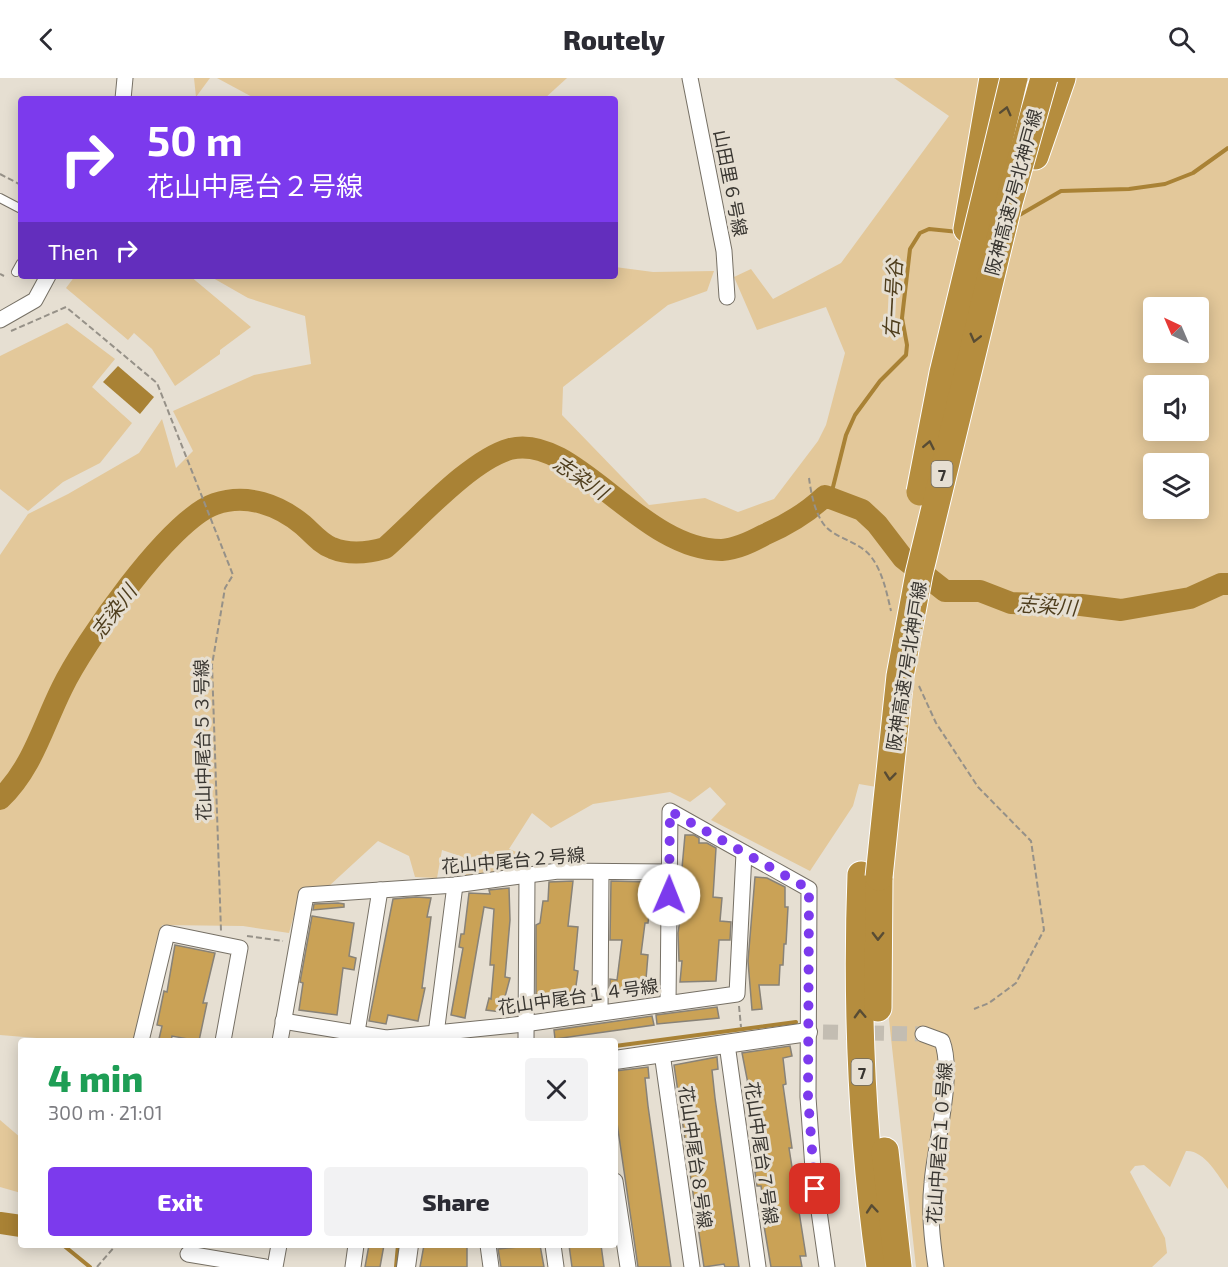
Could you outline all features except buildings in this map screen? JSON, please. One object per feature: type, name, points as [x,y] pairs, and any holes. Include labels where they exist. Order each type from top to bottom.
[{"type":"highway","points":[[993,78],[960,275],[974,298],[1004,261],[1049,110],[1062,78]]},
{"type":"highway","name":"阪神高速7号北神戸線","points":[[974,298],[1014,78]]},
{"type":"highway","name":"阪神高速7号北神戸線","points":[[879,1267],[864,1110],[858,952],[870,876],[881,692],[943,373],[974,298],[1044,78]]},
{"type":"highway","name":"阪神高速7号北神戸線","points":[[870,876],[878,977],[882,1116],[898,1267]]},
{"type":"street","points":[[123,96],[125,78]]},
{"type":"street","name":"山田里６号線","points":[[690,78],[724,251],[727,297]]},
{"type":"street","points":[[5,325],[34,300],[46,279]]},
{"type":"street","points":[[668,1003],[670,811],[809,889],[816,1032],[813,1169],[827,1267]]},
{"type":"street","name":"花山中尾台１４号線","points":[[396,1038],[524,1024],[737,994],[744,853]]},
{"type":"street","name":"花山中尾台２号線","points":[[280,1038],[306,895],[455,885],[558,871],[669,872]]},
{"type":"street","points":[[600,1013],[601,872]]},
{"type":"street","points":[[526,1038],[527,875]]},
{"type":"street","points":[[436,1034],[455,885]]},
{"type":"street","points":[[357,1032],[380,890]]},
{"type":"street","points":[[142,1038],[167,933],[240,948],[224,1038]]},
{"type":"street","name":"花山中尾台１４号線","points":[[283,1021],[382,1038]]},
{"type":"street","points":[[618,1060],[816,1032]]},
{"type":"street","name":"花山中尾台１０号線","points":[[923,1034],[942,1041],[947,1064],[930,1212],[936,1267]]},
{"type":"street","name":"花山中尾台７号線","points":[[727,1044],[758,1267]]},
{"type":"street","name":"花山中尾台８号線","points":[[662,1053],[692,1267]]},
{"type":"street","points":[[618,1201],[628,1267]]},
{"type":"street","points":[[275,1267],[278,1248]]},
{"type":"street","points":[[353,1267],[356,1248]]},
{"type":"street","points":[[406,1267],[409,1248]]},
{"type":"street","points":[[488,1248],[491,1267]]},
{"type":"street","points":[[553,1248],[556,1267]]},
{"type":"street","points":[[188,1255],[265,1267]]},
{"type":"lane","points":[[0,198],[18,207]]},
{"type":"lane","points":[[16,272],[18,268]]},
{"type":"path","points":[[0,174],[18,183]]},
{"type":"path","points":[[0,274],[4,276]]},
{"type":"path","name":"花山中尾台５３号線","points":[[5,325],[66,307],[157,383],[233,575],[225,588],[212,666],[220,932],[232,934]]},
{"type":"path","points":[[810,478],[811,495],[825,526],[862,548],[873,559],[885,586],[892,616]]},
{"type":"path","points":[[918,685],[936,723],[978,787],[1031,841],[1044,930],[1016,983],[989,1003],[974,1009]]},
{"type":"path","points":[[243,935],[298,943]]},
{"type":"path","points":[[97,1267],[114,1248]]},
{"type":"shaded area","points":[[194,78],[210,78],[197,96]]},
{"type":"shaded area","points":[[217,78],[567,78],[547,96],[250,96]]},
{"type":"shaded area","points":[[894,78],[983,78],[1060,108],[1074,78],[1228,78],[1228,1189],[1205,1159],[1193,1152],[1186,1151],[1170,1187],[1144,1165],[1135,1166],[1130,1172],[1165,1238],[1167,1253],[1152,1267],[916,1267],[880,937],[894,790],[859,784],[853,806],[810,871],[711,820],[726,804],[710,787],[690,802],[670,792],[593,804],[551,828],[532,813],[509,849],[519,853],[519,868],[465,876],[463,857],[442,850],[437,878],[415,877],[409,856],[378,841],[329,886],[301,889],[289,933],[243,926],[162,925],[137,1038],[36,1038],[0,1035],[0,555],[28,514],[139,453],[162,419],[176,468],[193,451],[173,411],[254,375],[311,364],[305,316],[248,298],[215,279],[618,279],[618,267],[653,272],[714,271],[707,291],[668,305],[563,387],[562,415],[649,505],[705,498],[738,512],[774,499],[818,441],[826,425],[845,353],[826,307],[757,330],[734,277],[751,269],[773,299],[841,263],[949,116]]},
{"type":"shaded area","points":[[73,279],[194,279],[251,327],[220,350],[220,354],[175,386],[152,349],[134,333],[128,340],[66,288]]},
{"type":"shaded area","points":[[67,323],[115,359],[92,387],[132,423],[100,463],[63,482],[28,511],[0,489],[0,356]]},
{"type":"shaded area","points":[[118,366],[154,397],[140,414],[103,382]]},
{"type":"shaded area","points":[[0,1120],[18,1135],[18,1192],[0,1187]]},
{"type":"waterway","name":"右一号谷","points":[[1016,217],[1061,191],[1129,189],[1165,184],[1193,173],[1228,148]]},
{"type":"waterway","name":"右一号谷","points":[[825,496],[833,487],[846,435],[855,415],[880,381],[906,355],[907,345],[902,318],[910,249],[920,233],[929,229],[959,232]]},
{"type":"waterway","name":"志染川","points":[[0,799],[29,761],[62,688],[88,643],[152,558],[175,533],[196,515],[215,504],[227,501],[262,503],[294,518],[320,541],[332,548],[352,552],[379,550],[385,548],[461,478],[494,455],[510,449],[534,449],[559,458],[636,514],[664,532],[692,545],[722,550],[744,545],[796,518],[825,496],[862,510],[877,524],[903,558],[945,591],[980,591],[1011,603],[1081,605],[1121,610],[1190,598],[1221,584],[1228,584]]},
{"type":"waterway","points":[[618,1046],[796,1022]]},
{"type":"waterway","points":[[0,1223],[18,1226]]},
{"type":"waterway","points":[[67,1248],[90,1267]]},
{"type":"waterway","points":[[396,1267],[398,1248]]},
{"type":"tunnel","points":[[823,1032],[923,1034]]},
{"type":"route","points":[[669,895],[670,811],[809,889],[808,1097],[815,1189]]}]
